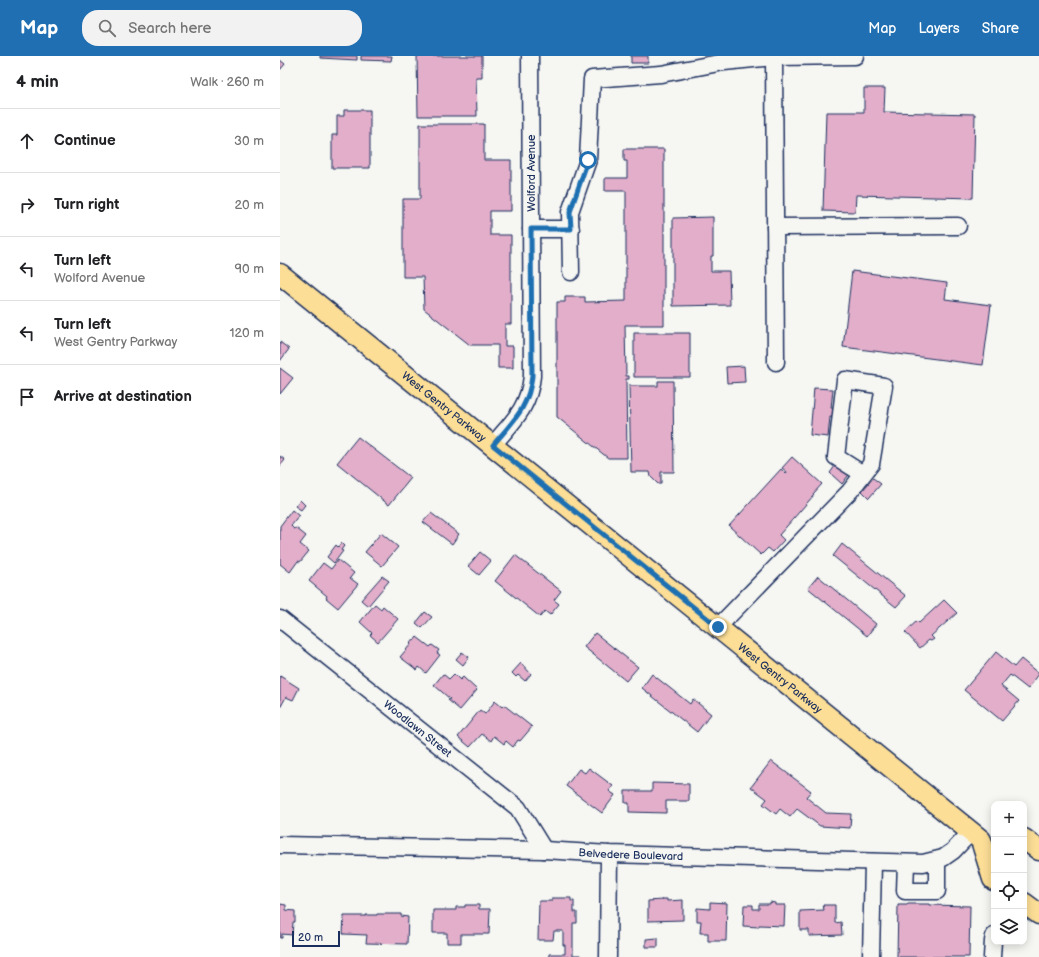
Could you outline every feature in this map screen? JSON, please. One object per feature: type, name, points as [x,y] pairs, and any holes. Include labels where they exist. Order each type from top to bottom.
[{"type":"main road","name":"West Gentry Parkway","points":[[280,274],[718,627],[982,837]]},
{"type":"main road","points":[[982,837],[991,873]]},
{"type":"main road","points":[[1027,841],[1039,850]]},
{"type":"main road","points":[[1027,904],[1039,914]]},
{"type":"street","name":"Wolford Avenue","points":[[493,445],[522,410],[531,387],[530,56]]},
{"type":"street","points":[[571,272],[570,212],[588,160],[592,79],[661,74],[724,62],[774,57],[855,56]]},
{"type":"street","points":[[774,57],[776,362]]},
{"type":"street","points":[[775,227],[958,226]]},
{"type":"street","points":[[531,229],[571,229]]},
{"type":"street","points":[[718,627],[850,491],[871,464],[884,386],[844,380],[836,457],[863,474]]},
{"type":"street","name":"Woodlawn Street","points":[[280,619],[518,808],[544,850]]},
{"type":"street","name":"Belvedere Boulevard","points":[[280,845],[544,850],[609,854],[923,863],[943,858],[953,851],[982,837]]},
{"type":"street","points":[[608,957],[609,854]]},
{"type":"street","points":[[906,863],[905,891],[937,891],[937,860]]},
{"type":"street","points":[[871,957],[873,862]]},
{"type":"street","points":[[992,957],[993,945]]},
{"type":"building","points":[[320,56],[357,56],[357,60],[320,58]]},
{"type":"building","points":[[361,56],[392,56],[391,61],[361,60]]},
{"type":"building","points":[[417,56],[482,56],[482,78],[476,78],[477,116],[418,116]]},
{"type":"building","points":[[631,56],[648,56],[648,63],[631,63]]},
{"type":"building","points":[[280,60],[285,64],[280,70]]},
{"type":"building","points":[[864,88],[885,88],[884,112],[975,114],[973,198],[856,195],[855,212],[823,211],[826,112],[864,112]]},
{"type":"building","points":[[344,110],[370,110],[370,168],[332,168],[332,135],[337,135],[337,116],[344,116]]},
{"type":"building","points":[[420,124],[484,124],[484,160],[511,160],[511,211],[490,211],[490,235],[511,235],[511,324],[505,324],[505,346],[513,346],[513,368],[498,368],[498,345],[470,345],[424,309],[423,277],[403,277],[403,199],[420,199]]},
{"type":"building","points":[[624,149],[664,149],[664,325],[625,325],[626,376],[629,376],[629,379],[626,379],[627,458],[608,458],[557,417],[557,302],[565,302],[565,297],[585,297],[585,302],[626,301],[626,191],[605,191],[605,178],[627,178],[627,161],[624,161]]},
{"type":"building","points":[[713,217],[713,256],[711,256],[711,271],[729,271],[730,305],[673,306],[673,218]]},
{"type":"building","points":[[852,271],[947,283],[945,299],[991,305],[983,365],[843,347]]},
{"type":"building","points":[[634,333],[690,333],[690,377],[634,377]]},
{"type":"building","points":[[280,342],[289,349],[280,361]]},
{"type":"building","points":[[744,366],[745,382],[727,383],[726,367]]},
{"type":"building","points":[[280,368],[293,378],[280,394]]},
{"type":"building","points":[[658,381],[673,381],[674,472],[661,472],[661,484],[658,484],[651,477],[650,472],[631,472],[629,386],[658,386]]},
{"type":"building","points":[[814,388],[833,389],[831,408],[837,409],[836,418],[830,417],[828,437],[810,435]]},
{"type":"building","points":[[358,437],[411,478],[389,505],[337,463]]},
{"type":"building","points":[[280,456],[285,460],[280,466]]},
{"type":"building","points":[[792,457],[822,484],[779,535],[784,540],[773,552],[768,548],[761,555],[729,526],[781,469],[786,474],[787,472],[782,468]]},
{"type":"building","points":[[838,462],[851,472],[842,484],[830,473]]},
{"type":"building","points":[[873,478],[881,484],[869,498],[862,491]]},
{"type":"building","points":[[300,500],[305,505],[301,510],[295,506]]},
{"type":"building","points":[[292,510],[299,516],[291,526],[306,536],[300,544],[309,551],[300,562],[298,561],[290,572],[280,564],[280,526]]},
{"type":"building","points":[[431,513],[459,534],[452,544],[423,522]]},
{"type":"building","points":[[381,533],[398,547],[382,566],[365,552]]},
{"type":"building","points":[[341,543],[344,546],[341,550],[343,551],[334,563],[327,557],[336,545],[338,547]]},
{"type":"building","points":[[842,544],[906,596],[896,607],[833,556]]},
{"type":"building","points":[[480,552],[491,561],[479,575],[468,566]]},
{"type":"building","points":[[515,555],[561,591],[554,600],[559,604],[550,615],[545,611],[540,617],[495,581]]},
{"type":"building","points":[[338,560],[354,573],[350,578],[358,584],[338,608],[326,598],[327,596],[309,581],[323,563],[331,569]]},
{"type":"building","points":[[382,576],[389,581],[368,606],[361,600]]},
{"type":"building","points":[[818,576],[876,624],[867,636],[808,588]]},
{"type":"building","points":[[944,600],[957,613],[931,636],[934,639],[931,641],[929,640],[920,648],[905,632],[917,621],[919,623]]},
{"type":"building","points":[[375,604],[381,609],[383,606],[398,619],[378,642],[370,635],[372,633],[360,622]]},
{"type":"building","points":[[425,612],[432,617],[422,628],[416,623]]},
{"type":"building","points":[[595,633],[638,667],[626,681],[584,647]]},
{"type":"building","points":[[417,637],[430,647],[432,645],[439,650],[437,653],[440,655],[426,673],[419,667],[417,670],[400,657],[411,644],[410,643],[412,640],[414,641]]},
{"type":"building","points":[[462,652],[469,657],[463,665],[456,659]]},
{"type":"building","points":[[996,652],[1014,667],[1021,659],[1039,674],[1028,689],[1010,675],[1001,686],[1019,701],[1002,721],[964,690]]},
{"type":"building","points":[[521,663],[531,674],[525,681],[518,675],[516,677],[512,673]]},
{"type":"building","points":[[443,674],[449,679],[454,674],[460,680],[463,677],[477,690],[460,710],[434,685]]},
{"type":"building","points":[[652,674],[690,704],[693,699],[711,714],[697,732],[642,688]]},
{"type":"building","points":[[280,676],[299,688],[293,700],[286,697],[280,708]]},
{"type":"building","points":[[495,701],[502,707],[504,705],[532,727],[513,747],[506,741],[504,744],[494,736],[491,741],[482,734],[470,747],[458,737],[480,710],[485,714]]},
{"type":"building","points":[[771,761],[811,791],[806,797],[826,813],[851,814],[850,828],[820,826],[797,809],[790,817],[780,809],[776,814],[763,804],[767,799],[751,787]]},
{"type":"building","points":[[589,768],[613,786],[609,791],[615,795],[602,813],[566,786],[579,769],[585,773]]},
{"type":"building","points":[[652,783],[689,784],[689,801],[666,801],[666,813],[629,812],[629,803],[625,803],[625,791],[652,791]]},
{"type":"building","points":[[552,898],[571,898],[571,901],[574,901],[574,912],[577,912],[577,923],[573,923],[573,955],[580,955],[580,957],[549,957],[549,954],[565,954],[565,945],[563,945],[563,931],[554,931],[553,940],[538,940],[539,901],[552,901]]},
{"type":"building","points":[[667,899],[667,901],[683,900],[683,920],[648,921],[648,901]]},
{"type":"building","points":[[710,902],[727,903],[726,941],[708,941],[708,933],[700,933],[701,921],[697,921],[697,908],[710,909]]},
{"type":"building","points":[[770,902],[775,903],[775,905],[785,905],[784,926],[743,926],[744,905],[753,905],[753,909],[759,909],[759,904],[770,904]]},
{"type":"building","points":[[280,904],[286,905],[286,910],[295,911],[295,922],[293,922],[292,935],[282,934],[282,938],[280,938]]},
{"type":"building","points":[[465,905],[479,905],[479,909],[490,909],[489,934],[461,934],[461,943],[447,943],[447,933],[433,933],[433,910],[456,910],[456,907],[465,907]]},
{"type":"building","points":[[823,905],[835,905],[835,923],[841,922],[842,935],[809,936],[809,930],[800,930],[800,911],[824,910]]},
{"type":"building","points":[[898,905],[970,906],[969,957],[897,957]]},
{"type":"building","points":[[377,914],[401,914],[401,916],[408,917],[407,944],[366,943],[367,935],[343,934],[344,916],[366,916]]},
{"type":"building","points":[[658,938],[658,947],[646,947],[646,939]]},
{"type":"route","points":[[588,160],[570,212],[571,229],[531,229],[531,387],[522,410],[493,445],[718,627]]}]
